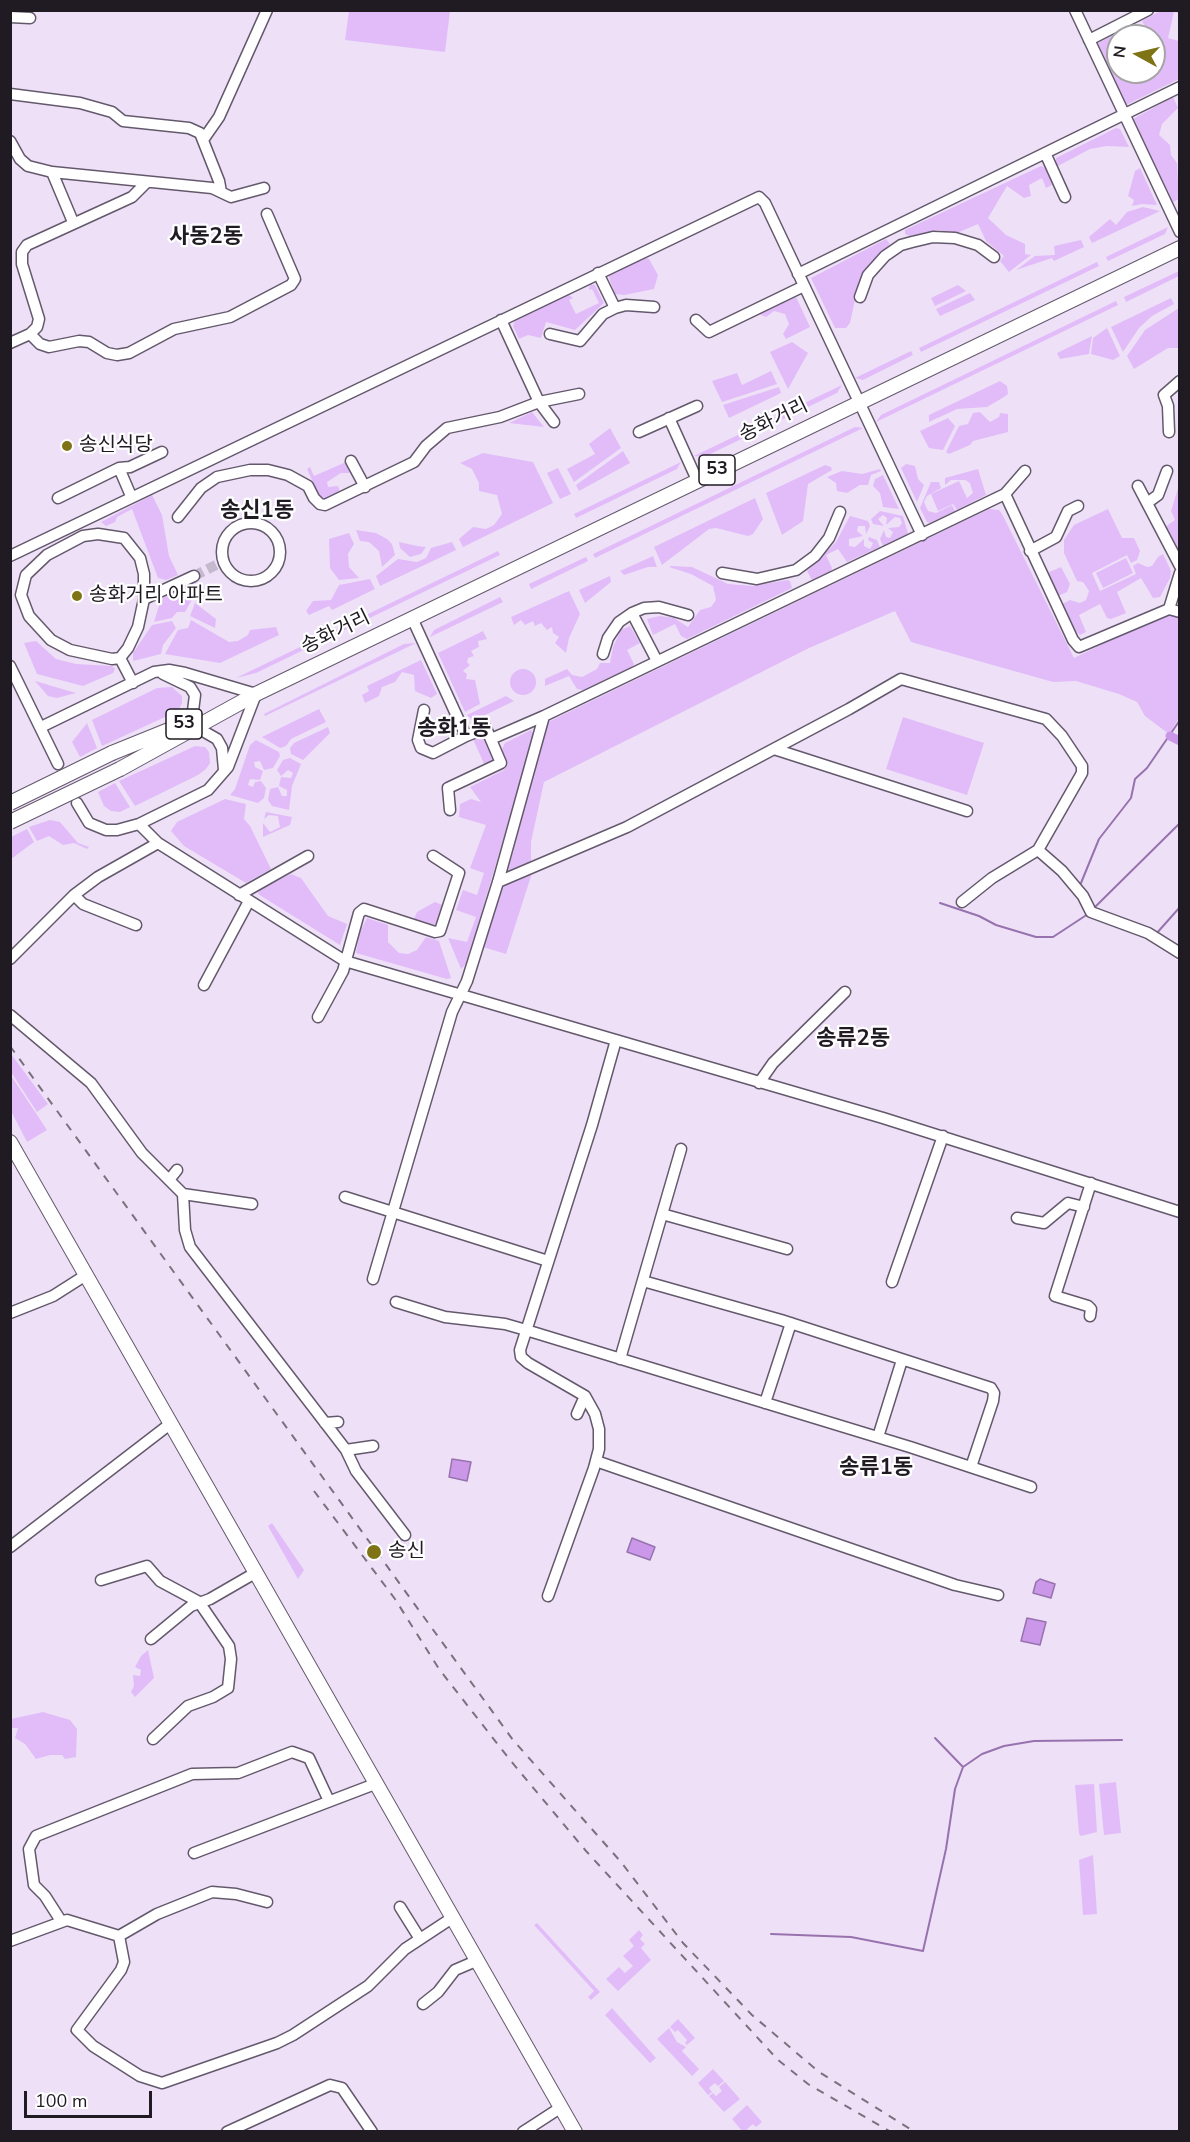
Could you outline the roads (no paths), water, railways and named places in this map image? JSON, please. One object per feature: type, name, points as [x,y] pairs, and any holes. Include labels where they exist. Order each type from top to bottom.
[{"type":"main road","name":"송화거리","points":[[10,803],[112,753],[187,727],[1179,248]]},
{"type":"main road","name":"송화거리","points":[[10,822],[120,769],[187,727]]},
{"type":"main road","points":[[10,1142],[575,2132]]},
{"type":"street","points":[[203,140],[219,117],[267,10]]},
{"type":"street","points":[[1075,10],[1179,232]]},
{"type":"street","points":[[1089,40],[1148,10]]},
{"type":"street","points":[[10,17],[30,18]]},
{"type":"street","points":[[798,274],[1046,155],[1179,87]]},
{"type":"street","points":[[10,94],[80,103],[112,112],[123,121],[189,128],[200,134],[219,181],[221,192]]},
{"type":"street","points":[[10,141],[20,159],[28,166],[52,172],[212,188],[238,197],[264,188]]},
{"type":"street","points":[[1046,155],[1065,197]]},
{"type":"street","points":[[52,172],[74,222]]},
{"type":"street","points":[[10,343],[30,334],[38,327],[39,319],[22,264],[22,252],[27,245],[132,197],[141,192],[147,182]]},
{"type":"street","points":[[10,555],[759,197],[765,203],[921,535]]},
{"type":"street","points":[[30,334],[40,344],[49,347],[79,341],[89,342],[107,353],[117,355],[129,353],[174,329],[230,317],[291,285],[294,279],[267,214]]},
{"type":"street","points":[[893,229],[901,245]]},
{"type":"street","points":[[860,297],[868,275],[885,256],[901,245],[933,237],[955,238],[978,245],[994,257]]},
{"type":"street","points":[[598,273],[615,308]]},
{"type":"street","points":[[696,320],[710,332],[804,286]]},
{"type":"street","points":[[550,334],[580,341],[603,314],[615,308],[626,305],[654,307]]},
{"type":"street","points":[[501,320],[539,402],[554,422]]},
{"type":"street","points":[[1169,432],[1168,406],[1164,395],[1179,381]]},
{"type":"street","points":[[178,517],[201,488],[217,477],[250,470],[268,470],[288,475],[308,486],[320,504],[365,487],[414,462],[426,446],[447,428],[500,417],[539,402],[579,394]]},
{"type":"street","points":[[639,432],[697,406]]},
{"type":"street","points":[[669,418],[697,480]]},
{"type":"street","points":[[58,498],[119,468],[130,467],[162,452]]},
{"type":"street","points":[[210,461],[217,477]]},
{"type":"street","points":[[351,461],[365,487]]},
{"type":"street","points":[[119,468],[131,496]]},
{"type":"street","points":[[491,740],[805,590],[839,567],[921,535],[1005,494],[1025,471]]},
{"type":"street","points":[[1147,503],[1158,495],[1167,471]]},
{"type":"street","points":[[1138,486],[1179,566]]},
{"type":"street","points":[[1005,494],[1073,640],[1079,647],[1174,610],[1179,573]]},
{"type":"street","points":[[1030,551],[1056,537],[1068,512],[1078,506]]},
{"type":"street","points":[[722,573],[756,579],[796,570],[815,556],[829,538],[840,512]]},
{"type":"street","points":[[251,523],[262,526],[272,532],[278,543],[279,561],[273,572],[263,579],[252,581],[240,579],[220,564],[223,544],[229,533],[239,526],[251,523]]},
{"type":"street","points":[[61,531],[65,544]]},
{"type":"street","points":[[98,534],[124,538],[140,558],[144,574],[144,598],[138,627],[128,648],[120,658],[95,657],[51,640],[24,607],[21,595],[26,575],[47,555],[65,544],[98,534]]},
{"type":"street","points":[[796,570],[805,590]]},
{"type":"street","points":[[144,598],[194,576]]},
{"type":"street","points":[[603,654],[608,638],[619,622],[632,613],[644,608],[659,607],[670,608],[688,615]]},
{"type":"street","points":[[632,613],[657,661]]},
{"type":"street","points":[[412,618],[466,736]]},
{"type":"street","points":[[120,658],[133,683]]},
{"type":"street","points":[[10,666],[58,764]]},
{"type":"street","points":[[41,727],[154,672],[169,670],[185,673],[256,694],[224,773],[208,790],[139,824],[117,830],[106,830],[89,822],[77,803]]},
{"type":"street","points":[[154,672],[178,680],[189,687],[195,695],[193,711],[187,727],[203,731],[217,739],[224,759],[224,773]]},
{"type":"street","points":[[498,882],[627,827],[901,679],[1028,712],[1046,719],[1062,736],[1083,766],[1082,773],[1038,850],[992,878],[962,902]]},
{"type":"street","points":[[424,710],[418,740],[421,748],[433,753],[486,728],[501,763],[448,788],[450,810]]},
{"type":"street","points":[[373,1279],[452,1011],[461,994],[498,882],[544,716]]},
{"type":"street","points":[[774,749],[967,811]]},
{"type":"street","points":[[139,824],[158,843],[345,961],[616,1040],[665,1047],[759,1083],[943,1136],[1179,1212]]},
{"type":"street","points":[[10,959],[74,895],[98,877],[158,843]]},
{"type":"street","points":[[1038,850],[1062,871],[1083,896],[1091,911],[1148,933],[1179,953]]},
{"type":"street","points":[[239,895],[308,856]]},
{"type":"street","points":[[318,1017],[343,971],[360,913],[364,909],[435,932],[440,931],[459,873],[433,856]]},
{"type":"street","points":[[74,895],[83,904],[136,925]]},
{"type":"street","points":[[204,985],[249,901]]},
{"type":"street","points":[[759,1083],[773,1063],[846,992]]},
{"type":"street","points":[[10,1014],[91,1083],[142,1153],[183,1194],[252,1204]]},
{"type":"street","points":[[548,1596],[596,1461],[599,1449],[599,1429],[595,1414],[585,1396],[528,1364],[521,1357],[520,1350],[616,1040]]},
{"type":"street","points":[[892,1282],[943,1136]]},
{"type":"street","points":[[620,1359],[681,1149]]},
{"type":"street","points":[[169,1180],[177,1170]]},
{"type":"street","points":[[1090,1316],[1091,1310],[1088,1306],[1055,1296],[1092,1183]]},
{"type":"street","points":[[183,1194],[185,1230],[190,1247],[346,1450],[356,1471],[405,1535]]},
{"type":"street","points":[[345,1197],[548,1261]]},
{"type":"street","points":[[1017,1218],[1044,1223],[1068,1203],[1084,1207]]},
{"type":"street","points":[[662,1214],[787,1250]]},
{"type":"street","points":[[10,1313],[53,1296],[86,1275]]},
{"type":"street","points":[[643,1281],[791,1323],[991,1388],[994,1393],[984,1432],[971,1467]]},
{"type":"street","points":[[396,1302],[445,1317],[505,1324],[526,1330],[878,1437],[1031,1487]]},
{"type":"street","points":[[765,1403],[791,1323]]},
{"type":"street","points":[[878,1437],[902,1360]]},
{"type":"street","points":[[577,1414],[585,1396]]},
{"type":"street","points":[[325,1423],[338,1422]]},
{"type":"street","points":[[10,1547],[170,1424]]},
{"type":"street","points":[[346,1450],[373,1446]]},
{"type":"street","points":[[596,1461],[895,1567],[956,1586],[998,1595]]},
{"type":"street","points":[[101,1580],[147,1566],[160,1581],[199,1602],[230,1646],[228,1688],[188,1707],[153,1739]]},
{"type":"street","points":[[151,1639],[177,1614],[255,1574]]},
{"type":"street","points":[[61,1921],[45,1896],[34,1885],[29,1849],[36,1836],[192,1774],[238,1773],[292,1752],[309,1758],[329,1801]]},
{"type":"street","points":[[194,1853],[375,1784]]},
{"type":"street","points":[[10,1941],[61,1921],[79,1923],[119,1936],[157,1914],[202,1894],[212,1892],[236,1894],[267,1902]]},
{"type":"street","points":[[400,1907],[420,1939]]},
{"type":"street","points":[[119,1936],[124,1962],[121,1970],[77,2030],[93,2046],[140,2076],[162,2083],[277,2043],[293,2035],[368,1986],[405,1949],[452,1918]]},
{"type":"street","points":[[423,2004],[438,1992],[455,1970],[476,1961]]},
{"type":"street","points":[[227,2132],[330,2085],[342,2088],[372,2132]]},
{"type":"street","points":[[524,2132],[560,2108]]},
{"type":"waterway","points":[[1081,883],[1099,839],[1131,798],[1135,779],[1147,768],[1180,720]]},
{"type":"waterway","points":[[1170,736],[1180,741]]},
{"type":"waterway","points":[[1094,908],[1180,823]]},
{"type":"waterway","points":[[940,903],[979,916],[996,925],[1036,937],[1053,937],[1088,914]]},
{"type":"waterway","points":[[1156,934],[1180,907]]},
{"type":"waterway","points":[[935,1738],[963,1767]]},
{"type":"waterway","points":[[771,1934],[851,1937],[923,1951],[946,1849],[955,1789],[963,1767],[982,1754],[1004,1746],[1034,1741],[1122,1740]]},
{"type":"tunnel","points":[[194,576],[216,565]]},
{"type":"railway","points":[[10,1046],[513,1740],[621,1862],[683,1943],[752,2015],[819,2072],[915,2132]]},
{"type":"railway","points":[[314,1491],[395,1599],[439,1669],[510,1760],[586,1851],[778,2060],[808,2084],[891,2132]]},
{"type":"place","name":"송신식당","points":[[67,446]]},
{"type":"place","name":"송화거리 아파트","points":[[77,596]]},
{"type":"place","name":"송신","points":[[374,1552]]},
{"type":"district","name":"사동2동","points":[[206,238]]},
{"type":"district","name":"송신1동","points":[[257,512]]},
{"type":"district","name":"송화1동","points":[[454,730]]},
{"type":"district","name":"송류2동","points":[[853,1040]]},
{"type":"district","name":"송류1동","points":[[876,1469]]}]
